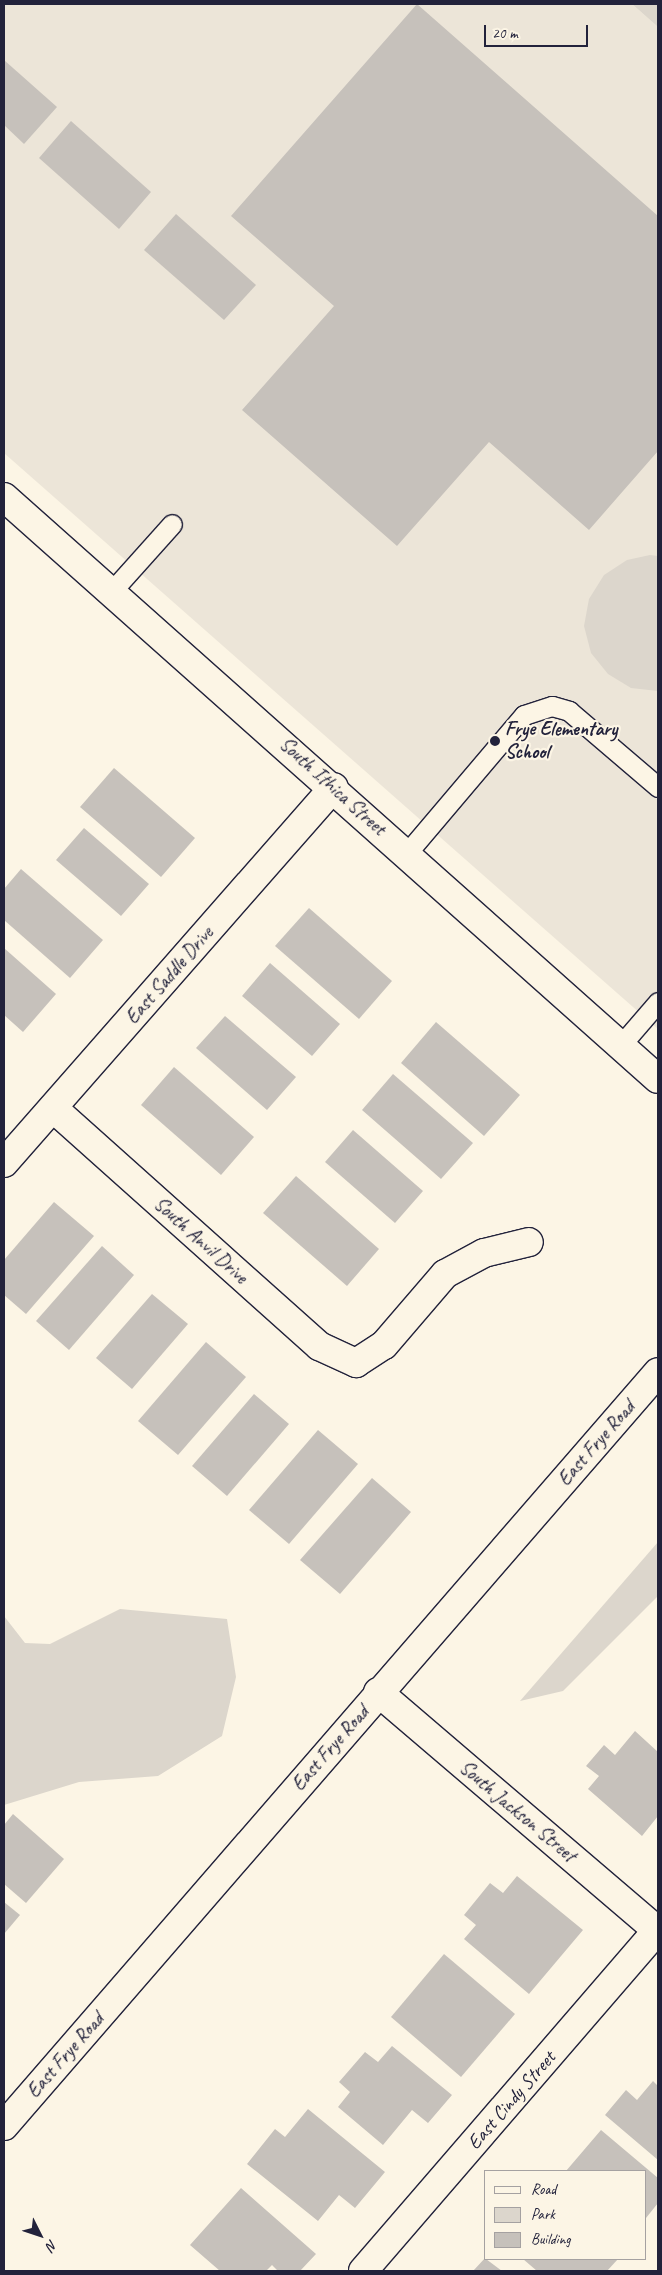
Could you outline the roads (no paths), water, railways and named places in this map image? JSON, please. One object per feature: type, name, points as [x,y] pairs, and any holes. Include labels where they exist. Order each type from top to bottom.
[{"type":"street","name":"South Ithica Street","points":[[4,497],[110,592],[334,786],[658,1079]]},
{"type":"street","name":"East Saddle Drive","points":[[4,1163],[334,786]]},
{"type":"street","name":"South Anvil Drive","points":[[53,1108],[319,1346],[356,1363],[384,1345],[445,1274],[484,1253],[529,1242]]},
{"type":"street","name":"East Frye Road","points":[[4,2126],[378,1692],[658,1372]]},
{"type":"street","name":"South Jackson Street","points":[[378,1692],[658,1930]]},
{"type":"street","name":"East Cindy Street","points":[[363,2271],[658,1930]]},
{"type":"lane","points":[[110,592],[172,524]]},
{"type":"lane","points":[[408,853],[524,716],[552,706],[569,711],[658,787]]},
{"type":"lane","points":[[620,1046],[658,1002]]},
{"type":"place","name":"Frye Elementary School","points":[[495,741]]}]
